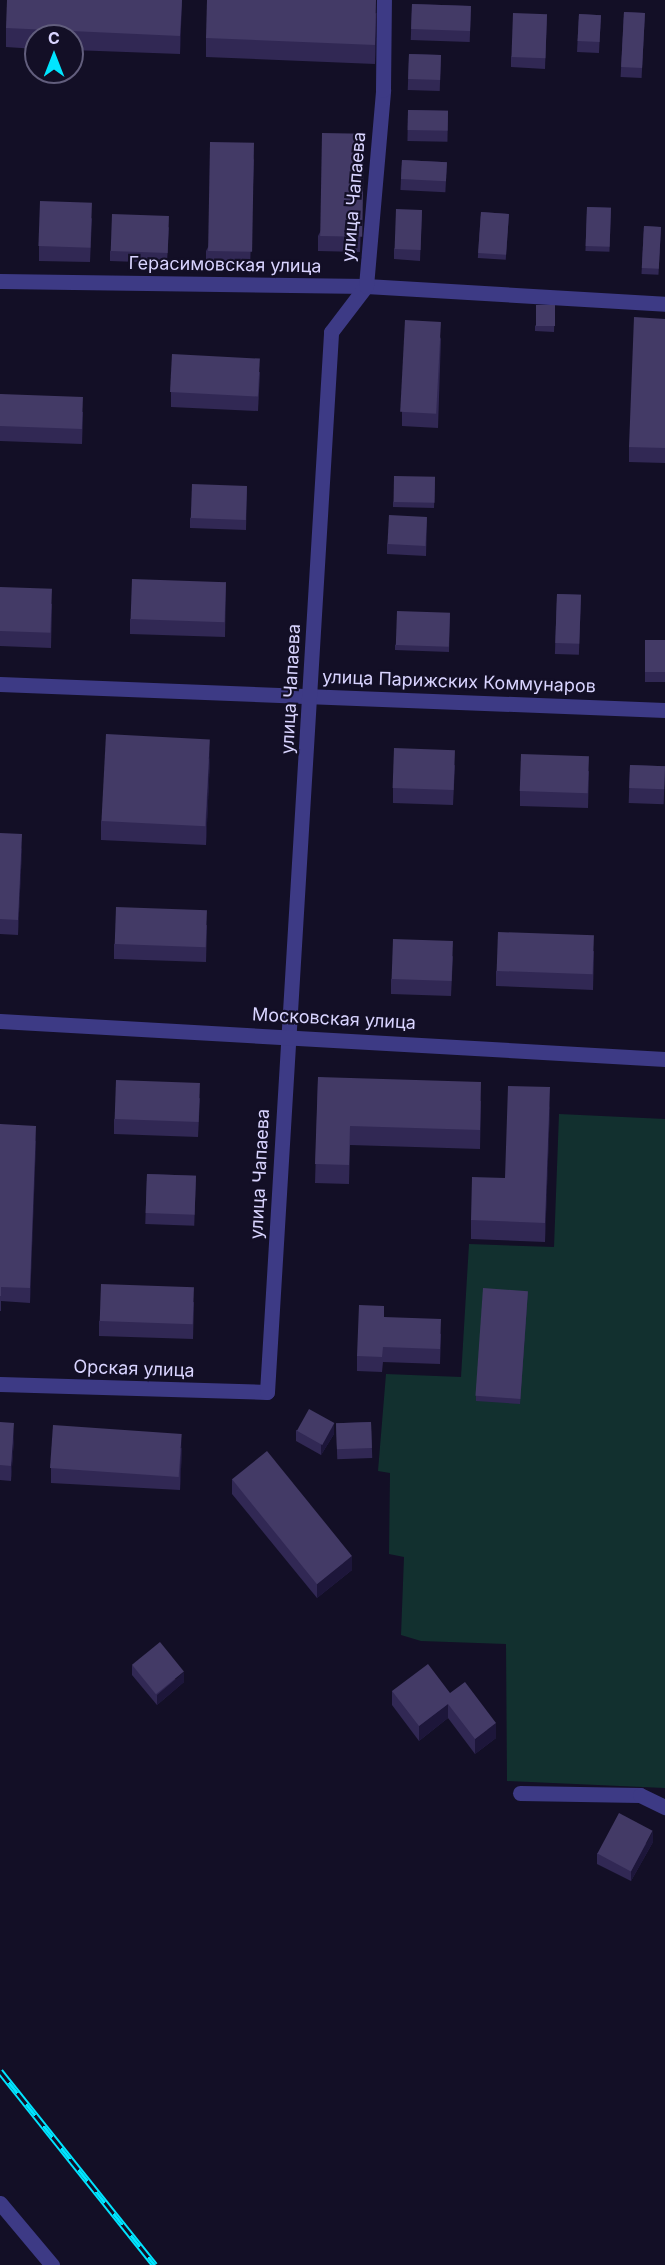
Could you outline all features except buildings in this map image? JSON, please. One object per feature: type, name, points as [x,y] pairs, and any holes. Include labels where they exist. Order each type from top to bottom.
[{"type":"street","name":"улица Чапаева","points":[[267,1392],[311,696],[331,332],[366,286],[382,90],[384,0]]},
{"type":"street","name":"Герасимовская улица","points":[[0,281],[366,286],[665,304]]},
{"type":"street","name":"улица Парижских Коммунаров","points":[[0,684],[665,710]]},
{"type":"street","name":"Московская улица","points":[[0,1021],[665,1059]]},
{"type":"street","name":"Орская улица","points":[[0,1384],[267,1392]]},
{"type":"street","points":[[520,1792],[640,1796],[665,1807]]},
{"type":"street","points":[[0,2202],[52,2265]]},
{"type":"green space","points":[[559,1114],[665,1119],[665,1788],[507,1781],[506,1644],[421,1641],[401,1635],[404,1557],[389,1554],[390,1473],[378,1471],[386,1374],[461,1377],[469,1244],[554,1247]]},
{"type":"railway","points":[[0,2071],[155,2265]]}]
